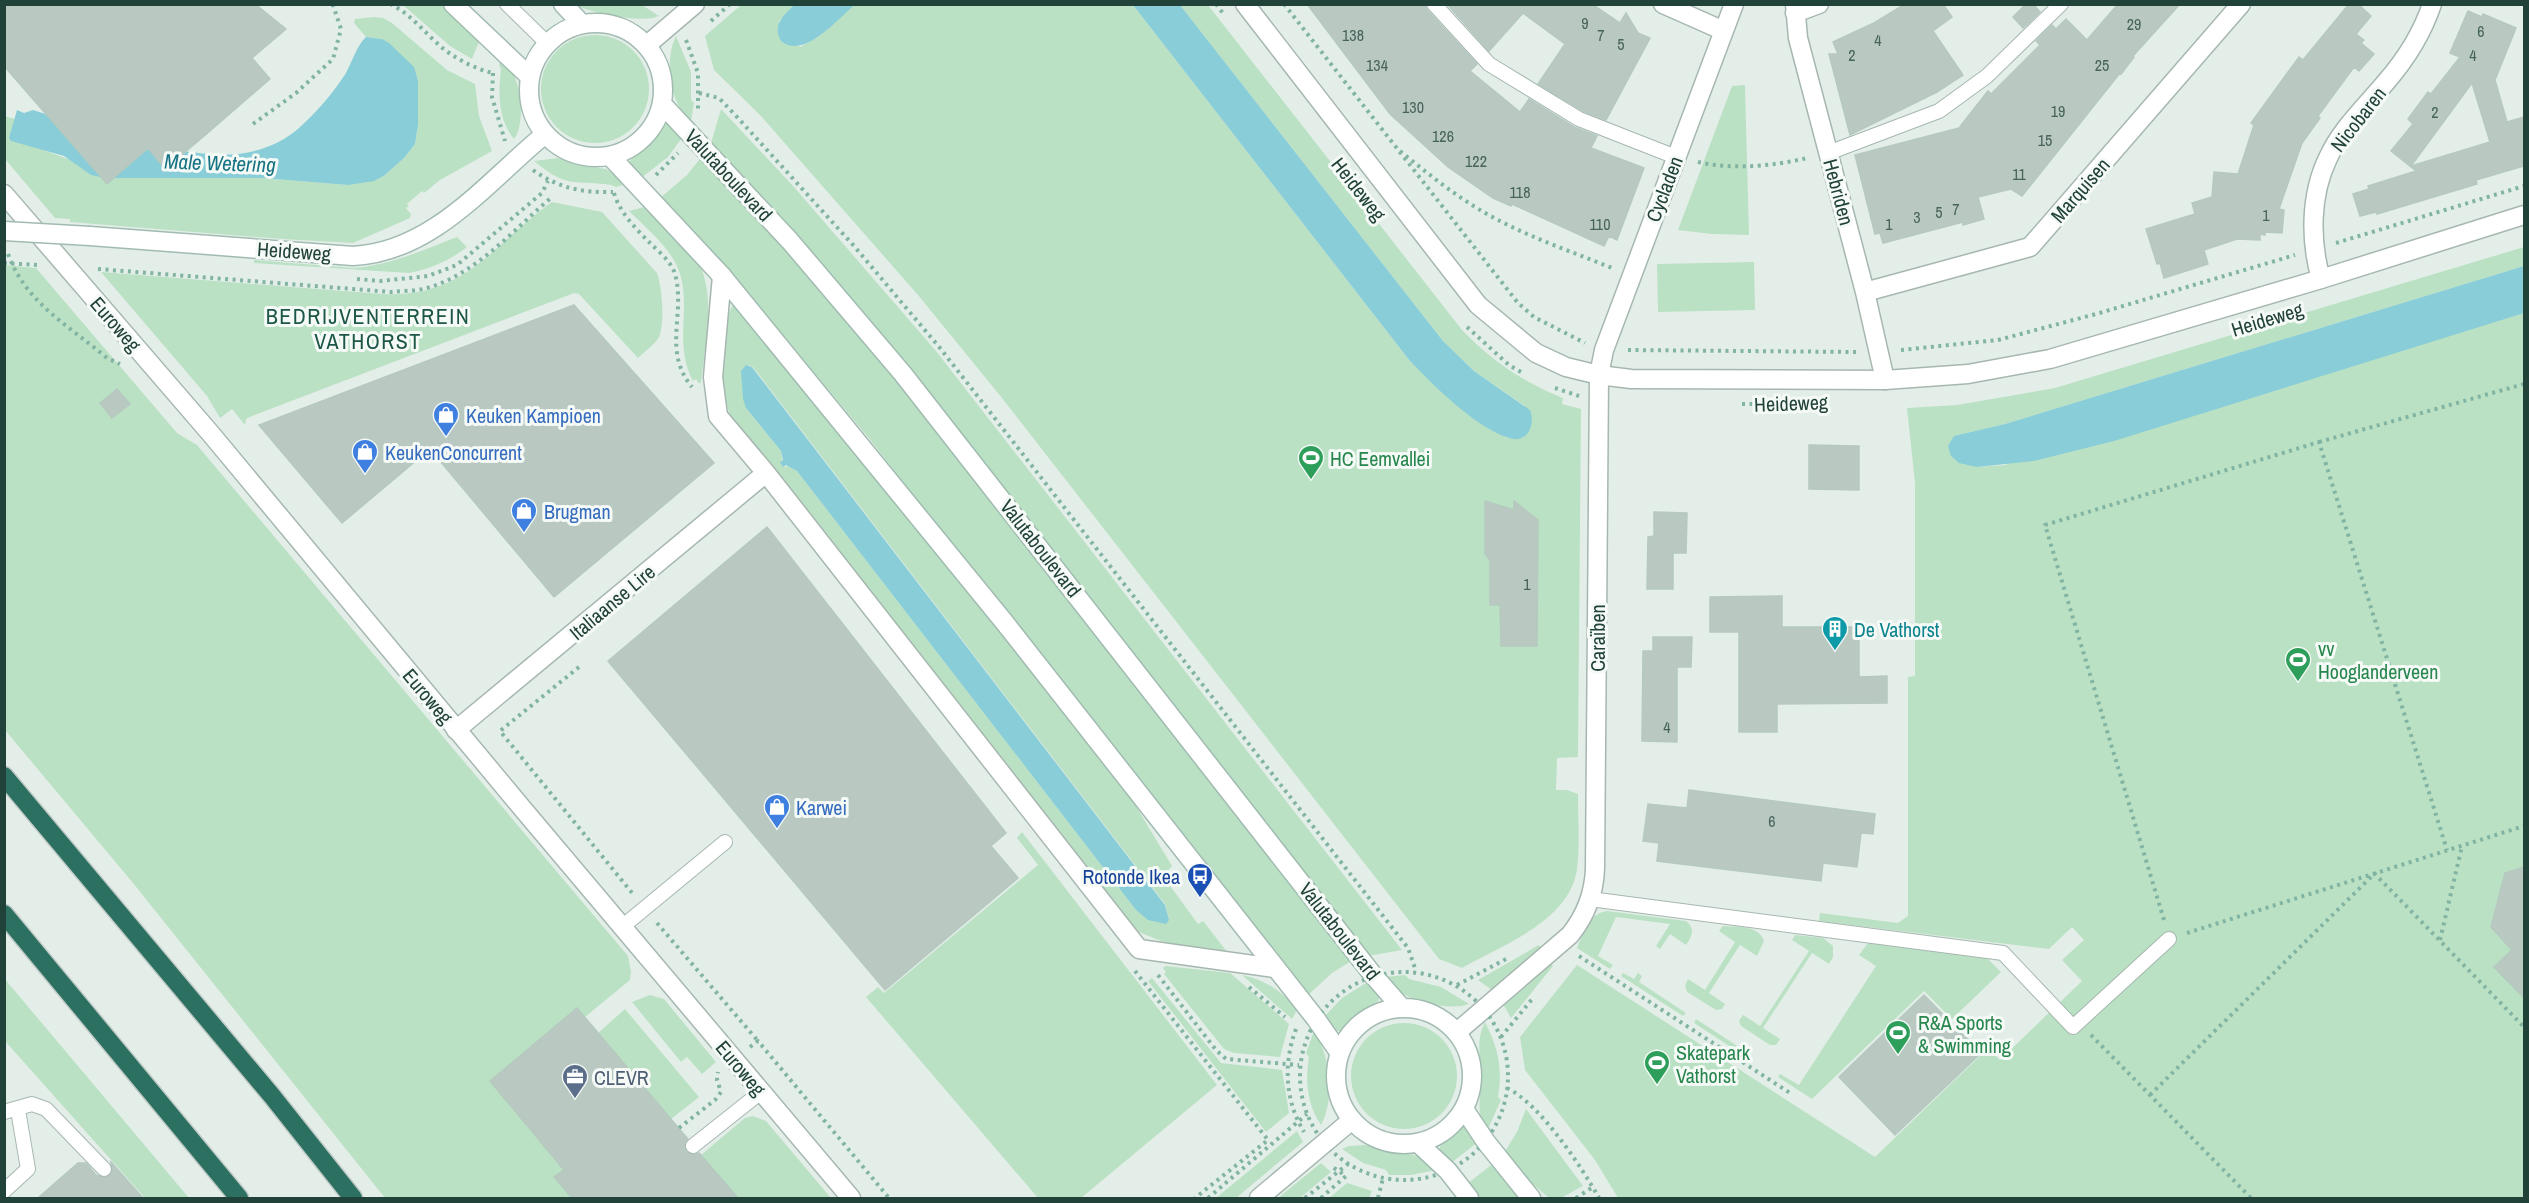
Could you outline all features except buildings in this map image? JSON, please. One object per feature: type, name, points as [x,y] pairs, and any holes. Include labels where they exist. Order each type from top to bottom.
[{"type":"highway","points":[[4,776],[272,1096],[353,1198]]},
{"type":"highway","points":[[4,915],[239,1198]]},
{"type":"street","points":[[453,4],[529,76]]},
{"type":"street","points":[[563,4],[582,24]]},
{"type":"street","points":[[647,45],[695,4]]},
{"type":"street","name":"Heideweg","points":[[1245,4],[1478,305],[1536,353],[1566,367],[1599,375],[1644,380],[1885,380],[1968,374],[2050,359],[2321,279],[2524,215]]},
{"type":"street","points":[[1663,4],[1724,31]]},
{"type":"street","name":"Cycladen","points":[[1599,375],[1604,350],[1734,4]]},
{"type":"street","points":[[1795,8],[1819,4]]},
{"type":"street","name":"Marquisen","points":[[1865,292],[2030,247],[2241,4]]},
{"type":"street","name":"Nicobaren","points":[[2321,279],[2314,250],[2314,226],[2320,178],[2327,158],[2353,120],[2403,61],[2416,42],[2432,4]]},
{"type":"street","name":"Hebriden","points":[[1795,8],[1798,38],[1865,292],[1885,380]]},
{"type":"street","points":[[600,22],[618,25],[634,34],[647,45],[657,61],[663,79],[662,104],[651,130],[625,151],[610,156],[592,157],[576,154],[560,147],[544,135],[536,122],[528,93],[529,76],[538,54],[547,43],[566,30],[582,24],[600,22]]},
{"type":"street","name":"Valutaboulevard","points":[[662,104],[790,241],[903,374],[1373,975],[1401,1007]]},
{"type":"street","name":"Heideweg","points":[[4,231],[353,256],[370,255],[406,244],[432,230],[544,135]]},
{"type":"street","points":[[610,156],[722,276],[1005,623],[1316,1019],[1339,1052]]},
{"type":"street","name":"Euroweg","points":[[4,194],[211,434],[456,730],[851,1198]]},
{"type":"street","points":[[722,276],[713,377],[718,416],[766,473],[1139,949],[1275,968]]},
{"type":"street","name":"Caraïben","points":[[1457,1032],[1561,944],[1582,917],[1590,899],[1595,868],[1599,375]]},
{"type":"street","name":"Italiaanse Lire","points":[[456,730],[766,473]]},
{"type":"street","points":[[1401,1007],[1429,1012],[1445,1020],[1457,1032],[1467,1047],[1472,1065],[1473,1082],[1464,1109],[1449,1128],[1434,1138],[1418,1143],[1400,1144],[1381,1140],[1365,1132],[1352,1120],[1342,1104],[1336,1086],[1336,1068],[1339,1052],[1350,1034],[1362,1021],[1377,1013],[1401,1007]]},
{"type":"street","points":[[1464,1109],[1486,1142],[1531,1198]]},
{"type":"street","points":[[1259,1198],[1352,1120]]},
{"type":"street","points":[[1418,1143],[1448,1171],[1469,1198]]},
{"type":"lane","points":[[507,4],[547,43]]},
{"type":"lane","points":[[1434,4],[1489,64],[1579,119],[1676,157]]},
{"type":"lane","points":[[1828,153],[1939,111],[1987,76],[2061,4]]},
{"type":"lane","points":[[622,927],[725,842]]},
{"type":"lane","points":[[1590,899],[2003,952],[2073,1027],[2169,939]]},
{"type":"lane","points":[[693,1146],[761,1092]]},
{"type":"lane","points":[[4,1191],[28,1169],[11,1111],[32,1104],[46,1109],[104,1169]]},
{"type":"path","points":[[310,4],[340,4]]},
{"type":"path","points":[[390,4],[445,50],[465,63],[493,73]]},
{"type":"path","points":[[1216,4],[1230,23]]},
{"type":"path","points":[[253,124],[296,93],[333,59],[341,29],[333,5]]},
{"type":"path","points":[[498,47],[493,73],[492,97],[504,139],[518,157],[548,182],[584,191],[614,192],[638,186],[651,178],[673,160],[691,134],[697,114],[699,93],[698,73],[687,41]]},
{"type":"path","name":"Valutaboulevard","points":[[699,93],[719,98],[746,126],[854,246],[940,348],[1408,948],[1416,971]]},
{"type":"path","points":[[1395,146],[1447,188],[1499,221],[1535,238],[1631,276]]},
{"type":"path","points":[[1676,157],[1703,164],[1742,166],[1795,161],[1828,153]]},
{"type":"path","points":[[614,192],[618,205],[663,255],[675,273],[676,358],[684,377],[718,416]]},
{"type":"path","points":[[8,254],[15,273],[33,298],[72,328]]},
{"type":"path","points":[[4,263],[20,263]]},
{"type":"path","points":[[1460,318],[1480,341],[1509,365],[1526,374]]},
{"type":"path","points":[[1545,384],[1563,393],[1599,400]]},
{"type":"path","points":[[2524,384],[2319,442],[2045,525],[2169,939],[2524,826]]},
{"type":"path","name":"Heideweg","points":[[1741,404],[1797,404]]},
{"type":"path","points":[[2319,442],[2446,850]]},
{"type":"path","points":[[579,667],[500,731],[758,1041]]},
{"type":"path","points":[[2440,940],[2462,845]]},
{"type":"path","points":[[2374,873],[2524,1027]]},
{"type":"path","points":[[2150,1095],[2374,873]]},
{"type":"path","points":[[1561,944],[1790,1093]]},
{"type":"path","points":[[1195,1198],[1268,1140],[1125,959],[1139,949],[1216,1050],[1226,1059],[1299,1065]]},
{"type":"path","points":[[1235,964],[1239,978],[1270,1007],[1290,1021]]},
{"type":"path","points":[[1416,971],[1452,983],[1470,995],[1484,1009],[1497,1029],[1504,1048],[1507,1088],[1502,1115],[1486,1142],[1473,1155],[1448,1171],[1413,1180],[1383,1178],[1321,1147],[1307,1114],[1299,1065],[1309,1032],[1316,1019],[1340,993],[1373,975],[1416,971]]},
{"type":"path","points":[[2078,1021],[2251,1198]]},
{"type":"path","points":[[1297,1025],[1287,1064],[1289,1086],[1298,1122],[1339,1171],[1346,1176],[1321,1198]]},
{"type":"path","points":[[1507,1088],[1530,1104],[1573,1158],[1599,1198]]},
{"type":"path","points":[[1209,1198],[1307,1114]]},
{"type":"path","points":[[1305,1198],[1349,1163]]},
{"type":"path","points":[[1378,1198],[1383,1178]]},
{"type":"path","points":[[1576,1198],[1593,1187]]},
{"type":"green space","points":[[403,5],[441,5],[480,39],[472,59],[450,46]]},
{"type":"green space","points":[[575,5],[642,5],[659,16],[629,18]]},
{"type":"green space","name":"HC Eemvallei","points":[[741,5],[794,5],[779,21],[800,47],[816,38],[855,5],[1133,5],[1410,361],[1450,400],[1507,438],[1525,406],[1474,371],[1443,341],[1180,5],[1208,5],[1462,330],[1509,370],[1563,398],[1562,404],[1581,409],[1578,757],[1557,758],[1556,790],[1567,790],[1578,794],[1578,860],[1572,887],[1562,903],[1548,917],[1514,940],[1462,968],[1439,959],[1002,398],[918,295],[760,115],[714,70],[705,36]]},
{"type":"green space","points":[[383,18],[392,23],[447,70],[475,84],[479,116],[492,151],[440,180],[424,193],[422,191],[407,204],[409,206],[406,208],[411,214],[410,218],[353,243],[70,222],[70,219],[55,218],[5,159],[4,116],[15,119],[9,138],[71,160],[133,178],[262,178],[348,185],[385,175],[404,158],[415,144],[418,125],[417,109],[382,39],[366,37],[354,23],[355,19]]},
{"type":"green space","points":[[595,35],[616,39],[633,51],[645,68],[649,89],[645,110],[633,127],[616,139],[595,143],[574,139],[557,127],[545,110],[541,89],[545,68],[557,51],[574,39]]},
{"type":"green space","points":[[676,36],[691,72],[691,100],[694,103],[691,121],[673,93],[670,57]]},
{"type":"green space","points":[[501,59],[514,75],[519,92],[521,118],[514,139],[505,123],[500,106],[501,70],[499,65]]},
{"type":"green space","points":[[1745,85],[1749,235],[1678,230],[1732,86]]},
{"type":"green space","points":[[721,109],[794,187],[936,351],[1402,950],[1368,956],[909,368],[796,236],[711,143]]},
{"type":"green space","points":[[668,123],[684,135],[668,157],[641,178],[629,165],[630,161]]},
{"type":"green space","points":[[703,155],[899,378],[1353,960],[1332,973],[1305,998],[868,437],[757,305],[660,198],[687,175]]},
{"type":"green space","points":[[558,158],[579,165],[606,169],[627,184],[616,187],[563,180],[534,161]]},
{"type":"green space","points":[[552,202],[602,212],[657,273],[662,305],[661,331],[657,340],[638,358],[579,294],[574,293],[252,416],[246,419],[245,425],[232,409],[220,418],[207,396],[101,272],[382,294],[411,293],[436,287],[476,266]]},
{"type":"green space","points":[[648,206],[690,251],[702,270],[708,301],[708,318],[699,384],[696,379],[693,381],[684,353],[684,298],[679,271],[664,246],[629,211]]},
{"type":"green space","points":[[457,237],[467,247],[440,263],[409,273],[254,263],[254,260],[354,268],[381,264]]},
{"type":"green space","name":"vv Hooglanderveen","points":[[2524,247],[2524,266],[2005,424],[1955,436],[1977,467],[2005,465],[2524,287],[2524,1198],[1618,1198],[1595,1160],[1525,1070],[1520,1037],[1577,965],[1875,1157],[1988,1048],[2000,1060],[2082,981],[2062,960],[2084,940],[2072,927],[2049,949],[1819,921],[1820,913],[1898,923],[1908,916],[1908,677],[1915,676],[1915,483],[1907,408],[1957,405],[2055,388]]},
{"type":"green space","points":[[1754,262],[1755,310],[1658,312],[1657,264]]},
{"type":"green space","points":[[4,265],[36,268],[177,433],[197,445],[628,956],[630,980],[585,1017],[577,1008],[490,1081],[564,1170],[555,1177],[572,1198],[385,1198],[133,883],[5,730]]},
{"type":"green space","points":[[734,302],[856,444],[1131,798],[1172,866],[1163,876],[1198,924],[1203,921],[1228,953],[1178,948],[1139,932],[1136,933],[728,417],[730,415],[723,388],[722,358],[725,328]],"holes":[[[748,365],[753,367],[1165,904],[1169,920],[1136,910],[797,471],[790,466],[783,467],[781,451],[746,408]]]},
{"type":"green space","points":[[1022,832],[1217,1085],[1081,1198],[1038,1198],[866,997],[878,987],[884,993],[1038,865],[1017,838]]},
{"type":"green space","points":[[1607,911],[1686,921],[1692,930],[1691,936],[1686,945],[1670,934],[1660,949],[1656,946],[1670,924],[1616,917],[1598,956],[1613,965],[1610,969],[1577,948],[1591,920]]},
{"type":"green space","points":[[1723,926],[1753,929],[1764,941],[1757,956],[1740,945],[1709,993],[1725,1004],[1722,1009],[1716,1010],[1687,992],[1685,986],[1688,979],[1705,990],[1735,942],[1719,931]]},
{"type":"green space","points":[[1795,935],[1823,938],[1833,946],[1833,957],[1829,964],[1812,953],[1763,1028],[1780,1039],[1776,1045],[1770,1045],[1741,1026],[1739,1021],[1743,1015],[1760,1026],[1809,951],[1792,940]]},
{"type":"green space","points":[[1868,943],[1987,958],[2001,972],[1952,1019],[1924,991],[1812,1099],[1778,1077],[1780,1074],[1799,1085],[1876,966],[1859,955]]},
{"type":"green space","points":[[1539,945],[1541,948],[1492,990],[1478,980]]},
{"type":"green space","points":[[1551,963],[1553,966],[1511,1018],[1503,1004]]},
{"type":"green space","points":[[1166,966],[1230,973],[1289,1024],[1280,1057],[1234,1053],[1224,1049],[1164,974],[1166,972],[1163,968]]},
{"type":"green space","points":[[1623,973],[1634,979],[1638,973],[1642,976],[1639,982],[1686,1013],[1683,1016],[1621,976]]},
{"type":"green space","points":[[1242,975],[1266,983],[1285,997],[1297,1010],[1292,1019]]},
{"type":"green space","points":[[1405,975],[1409,979],[1441,987],[1469,1004],[1443,1006],[1413,999],[1399,991],[1385,977]]},
{"type":"green space","points":[[4,978],[189,1198],[145,1198],[5,1041]]},
{"type":"green space","points":[[1152,978],[1221,1063],[1282,1070],[1289,1113],[1266,1132],[1148,981]]},
{"type":"green space","points":[[1369,981],[1380,995],[1378,1001],[1355,1016],[1341,1031],[1333,1031],[1322,1019],[1342,998]]},
{"type":"green space","points":[[650,995],[664,999],[716,1062],[702,1074],[687,1057],[681,1062],[632,1002]]},
{"type":"green space","points":[[625,1009],[699,1097],[671,1119],[598,1033]]},
{"type":"green space","points":[[1696,1019],[1742,1049],[1740,1053],[1694,1023]]},
{"type":"green space","points":[[1485,1022],[1498,1058],[1500,1077],[1498,1097],[1501,1100],[1487,1131],[1480,1110],[1479,1053]]},
{"type":"green space","points":[[1404,1023],[1424,1027],[1441,1039],[1453,1056],[1457,1076],[1453,1096],[1441,1113],[1424,1125],[1404,1129],[1384,1125],[1367,1113],[1355,1096],[1351,1076],[1355,1056],[1367,1039],[1384,1027]]},
{"type":"green space","points":[[1314,1031],[1324,1052],[1329,1077],[1328,1103],[1321,1125],[1310,1101],[1307,1084],[1309,1057],[1306,1053]]},
{"type":"green space","points":[[1526,1109],[1583,1186],[1561,1198],[1549,1198],[1521,1174],[1504,1153],[1517,1132]]},
{"type":"green space","points":[[753,1116],[766,1121],[831,1198],[738,1198],[701,1155],[745,1118]]},
{"type":"green space","points":[[1464,1126],[1478,1142],[1450,1164],[1440,1150],[1440,1146]]},
{"type":"green space","points":[[1297,1131],[1303,1142],[1236,1198],[1216,1198]]},
{"type":"green space","points":[[1365,1145],[1413,1155],[1424,1159],[1436,1170],[1411,1175],[1389,1175],[1386,1170],[1363,1163],[1342,1149]]},
{"type":"green space","points":[[1495,1162],[1523,1198],[1478,1198],[1467,1184]]},
{"type":"green space","points":[[1321,1163],[1331,1172],[1300,1198],[1278,1198]]},
{"type":"green space","points":[[1347,1183],[1372,1191],[1369,1198],[1329,1198]]},
{"type":"water","points":[[794,5],[855,5],[830,28],[810,42],[790,45],[781,41],[778,25]]},
{"type":"water","points":[[1133,5],[1180,5],[1443,341],[1474,371],[1530,410],[1532,422],[1525,436],[1509,438],[1483,425],[1456,405],[1410,361]]},
{"type":"water","name":"Male Wetering","points":[[366,37],[382,39],[389,43],[414,67],[418,81],[418,125],[415,144],[404,158],[385,175],[374,181],[348,185],[262,178],[105,178],[91,175],[64,156],[11,141],[9,138],[17,110],[24,113],[33,110],[161,147],[214,154],[254,151],[285,138],[312,115],[346,73],[357,49]]},
{"type":"water","points":[[2524,266],[2524,313],[2114,441],[2034,461],[1977,467],[1959,463],[1951,456],[1948,446],[1954,436],[2005,424]]},
{"type":"water","points":[[746,365],[752,367],[1165,905],[1169,920],[1166,924],[1148,920],[1136,910],[797,471],[786,465],[783,467],[780,462],[783,460],[781,451],[746,408],[741,371]]},
{"type":"place","name":"Keuken Kampioen","points":[[446,438]]},
{"type":"place","name":"KeukenConcurrent","points":[[365,475]]},
{"type":"place","name":"HC Eemvallei","points":[[1311,481]]},
{"type":"place","name":"Brugman","points":[[524,534]]},
{"type":"place","name":"De Vathorst","points":[[1835,652]]},
{"type":"place","name":"vv Hooglanderveen","points":[[2298,683]]},
{"type":"place","name":"Karwei","points":[[777,830]]},
{"type":"place","name":"Rotonde Ikea","points":[[1200,899]]},
{"type":"place","name":"R&A Sports & Swimming","points":[[1898,1056]]},
{"type":"place","name":"Skatepark Vathorst","points":[[1657,1086]]},
{"type":"place","name":"CLEVR","points":[[575,1100]]},
{"type":"district","name":"BEDRIJVENTERREIN VATHORST","points":[[368,328]]}]
